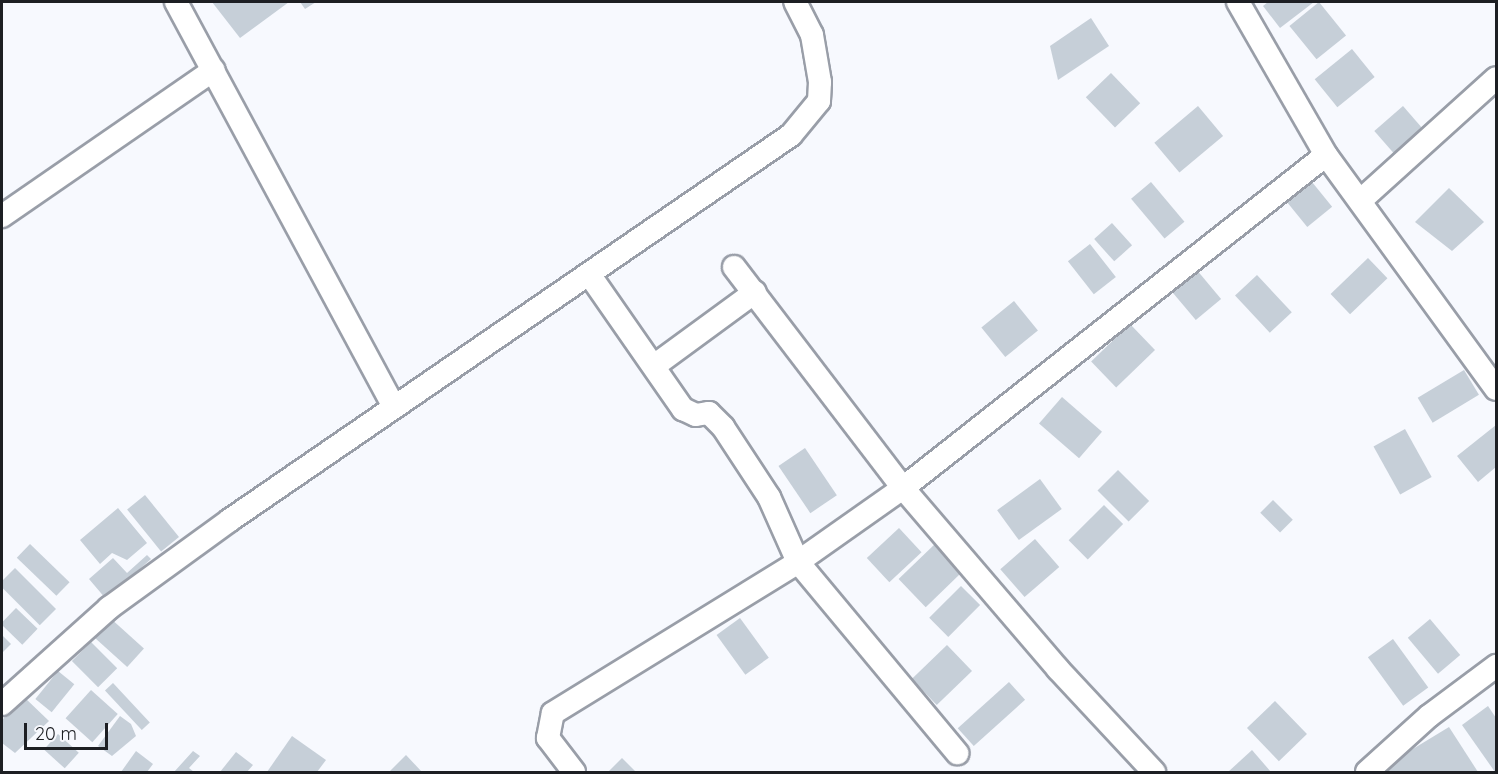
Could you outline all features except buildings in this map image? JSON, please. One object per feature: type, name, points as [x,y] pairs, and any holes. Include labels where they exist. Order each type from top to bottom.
[{"type":"street","points":[[176,2],[394,407]]},
{"type":"street","points":[[2,704],[109,608],[394,407],[791,135],[810,116],[819,101],[819,62],[795,2]]},
{"type":"street","points":[[1238,2],[1326,155],[1497,389]]},
{"type":"street","points":[[2,216],[214,70]]},
{"type":"street","points":[[1360,201],[1497,78]]},
{"type":"street","points":[[574,772],[548,738],[553,713],[798,562],[903,488],[1326,155]]},
{"type":"street","points":[[734,267],[903,488],[1058,669],[1154,772]]},
{"type":"street","points":[[588,274],[683,410],[696,415],[709,413],[723,427],[769,497],[798,562],[957,753]]},
{"type":"street","points":[[654,366],[755,292]]},
{"type":"street","points":[[1367,772],[1429,716],[1497,666]]}]
